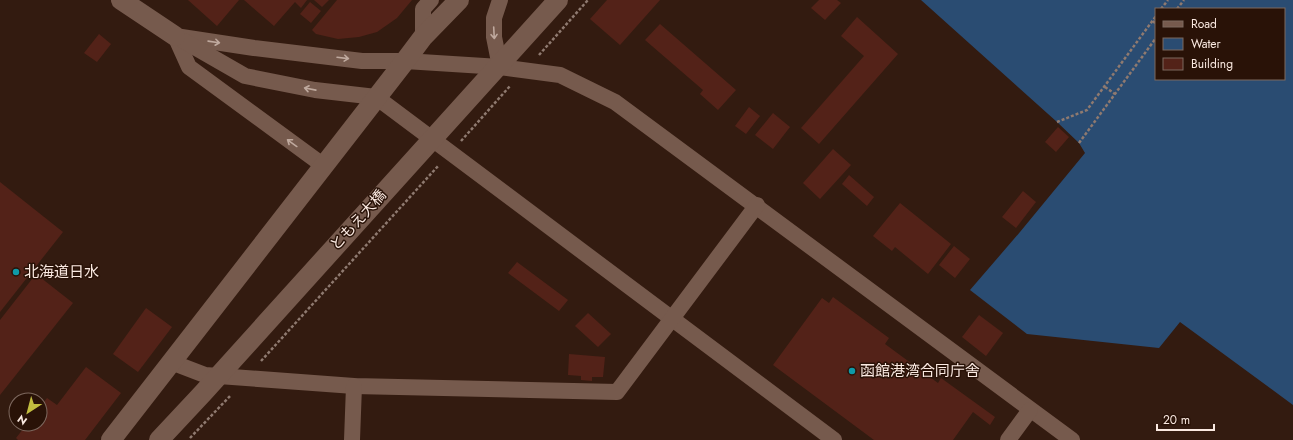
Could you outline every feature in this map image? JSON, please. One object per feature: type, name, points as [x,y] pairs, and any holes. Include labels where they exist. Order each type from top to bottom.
[{"type":"street","points":[[121,0],[175,36],[245,76],[315,90],[376,98],[834,440]]},
{"type":"street","points":[[423,37],[423,9],[431,0]]},
{"type":"street","points":[[111,440],[423,37],[459,0]]},
{"type":"street","points":[[500,0],[494,18],[494,37],[500,67]]},
{"type":"street","name":"ともえ大橋","points":[[159,440],[558,0]]},
{"type":"street","points":[[175,36],[254,48],[362,61],[500,67],[560,75],[616,102],[1072,440]]},
{"type":"street","points":[[175,36],[189,67],[324,166]]},
{"type":"street","points":[[171,362],[205,375],[354,386],[617,392],[756,206]]},
{"type":"street","points":[[352,440],[354,386]]},
{"type":"street","points":[[1008,440],[1030,410]]},
{"type":"path","points":[[535,59],[588,0]]},
{"type":"path","points":[[1162,8],[1168,0]]},
{"type":"path","points":[[1178,8],[1184,0]]},
{"type":"path","points":[[1057,122],[1087,110],[1155,18]]},
{"type":"path","points":[[1079,143],[1155,39]]},
{"type":"path","points":[[457,146],[514,82]]},
{"type":"path","points":[[1105,86],[1115,94]]},
{"type":"path","points":[[256,367],[441,163]]},
{"type":"path","points":[[188,440],[235,391]]},
{"type":"water","points":[[921,0],[1293,0],[1293,405],[1180,322],[1159,348],[1027,334],[970,290],[1085,153],[1079,143]]},
{"type":"building","points":[[188,0],[239,0],[217,26]]},
{"type":"building","points":[[244,0],[307,0],[301,8],[295,2],[274,26]]},
{"type":"building","points":[[314,0],[329,0],[322,7]]},
{"type":"building","points":[[337,0],[412,0],[397,18],[377,32],[359,37],[338,39],[316,34],[312,30]]},
{"type":"building","points":[[607,0],[660,0],[620,45],[590,19]]},
{"type":"building","points":[[819,0],[837,0],[841,3],[825,20],[811,8]]},
{"type":"building","points":[[310,2],[321,11],[311,23],[300,14]]},
{"type":"building","points":[[857,17],[898,54],[819,144],[801,128],[864,56],[841,36]]},
{"type":"building","points":[[660,24],[736,90],[718,110],[700,94],[703,90],[645,40]]},
{"type":"building","points":[[99,34],[111,44],[97,62],[84,53]]},
{"type":"building","points":[[749,107],[760,116],[746,134],[735,126]]},
{"type":"building","points":[[773,113],[790,127],[773,149],[755,135]]},
{"type":"building","points":[[1058,127],[1069,137],[1056,152],[1045,142]]},
{"type":"building","points":[[833,149],[851,165],[820,199],[803,183]]},
{"type":"building","points":[[849,175],[874,197],[867,206],[842,184]]},
{"type":"building","name":"北海道日水","points":[[0,182],[63,232],[0,312]]},
{"type":"building","points":[[1023,191],[1036,202],[1016,228],[1002,217]]},
{"type":"building","points":[[900,203],[951,244],[928,274],[895,247],[892,251],[873,236]]},
{"type":"building","points":[[954,246],[970,259],[955,278],[939,265]]},
{"type":"building","points":[[517,262],[568,300],[559,311],[508,273]]},
{"type":"building","points":[[36,274],[73,303],[0,395],[0,320]]},
{"type":"building","name":"函館港湾合同庁舎","points":[[833,297],[889,338],[885,344],[938,383],[941,378],[995,417],[990,425],[973,412],[953,440],[874,440],[773,365],[822,298],[829,303]]},
{"type":"building","points":[[146,308],[172,327],[138,372],[113,354]]},
{"type":"building","points":[[588,313],[611,334],[598,347],[575,326]]},
{"type":"building","points":[[979,315],[1003,333],[986,356],[962,337]]},
{"type":"building","points":[[569,354],[605,357],[603,377],[592,377],[592,381],[581,380],[581,376],[568,375]]},
{"type":"building","points":[[86,367],[121,393],[85,440],[18,440],[16,438],[21,432],[48,432],[48,399],[57,405]]},
{"type":"place","name":"北海道日水","points":[[16,272]]},
{"type":"place","name":"函館港湾合同庁舎","points":[[852,371]]}]
